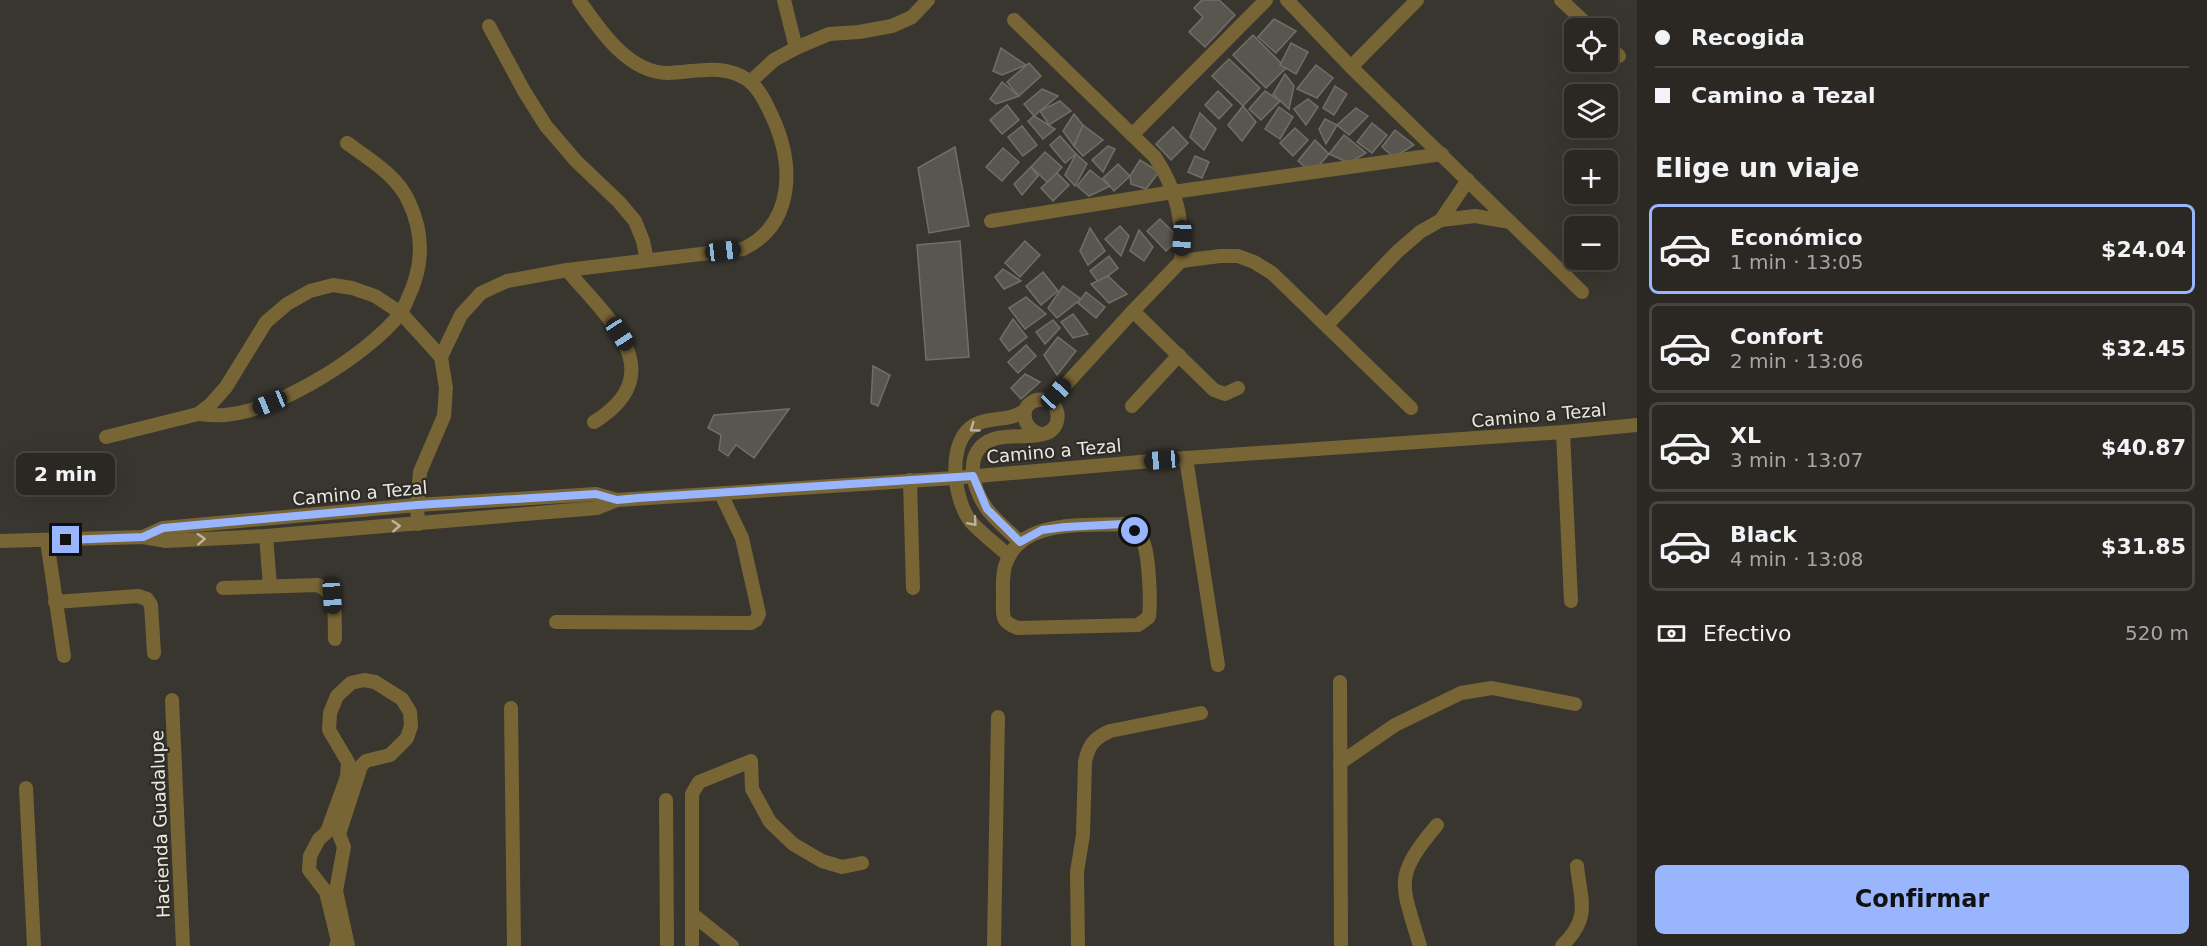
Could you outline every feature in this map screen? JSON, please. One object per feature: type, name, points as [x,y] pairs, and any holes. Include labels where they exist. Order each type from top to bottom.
[{"type":"street","points":[[441,357],[461,315],[481,293],[507,281],[567,270],[743,249],[758,242],[771,228],[785,196],[787,160],[777,127],[764,100],[750,82],[730,71],[710,69],[666,73],[639,65],[622,52],[596,24],[579,0]]},
{"type":"street","points":[[784,0],[796,48]]},
{"type":"street","points":[[750,82],[774,60],[796,48],[829,33],[859,32],[892,26],[912,17],[928,0]]},
{"type":"street","points":[[1132,135],[1266,0]]},
{"type":"street","points":[[1287,0],[1351,67],[1582,292]]},
{"type":"street","points":[[1351,67],[1417,0]]},
{"type":"street","points":[[1561,0],[1580,18]]},
{"type":"street","points":[[1014,20],[1155,157],[1167,175],[1180,210],[1181,261]]},
{"type":"street","points":[[489,26],[546,126],[576,161],[619,202],[635,221],[644,241],[646,260]]},
{"type":"street","points":[[106,437],[198,414],[225,416],[253,410],[301,389],[351,357],[401,313],[417,280],[421,247],[417,225],[409,200],[391,177],[347,143]]},
{"type":"street","points":[[991,221],[1173,192],[1442,154]]},
{"type":"street","points":[[1327,325],[1398,251],[1420,232],[1440,220],[1468,180]]},
{"type":"street","points":[[1440,220],[1474,216],[1510,222]]},
{"type":"street","points":[[1050,402],[1181,261],[1238,256],[1272,273],[1411,408]]},
{"type":"street","points":[[567,270],[612,323],[627,345],[632,364],[628,387],[618,404],[594,422]]},
{"type":"street","points":[[198,414],[211,404],[226,387],[266,322],[286,304],[310,291],[333,285],[352,288],[375,296],[401,313],[441,357],[446,388],[444,416],[420,472],[418,524]]},
{"type":"street","points":[[1133,311],[1218,393],[1225,394],[1238,388]]},
{"type":"street","points":[[1132,406],[1179,355]]},
{"type":"street","points":[[1010,555],[971,522],[965,513],[954,478],[958,444],[969,429],[985,421],[1016,417],[1029,404],[1043,399],[1050,402],[1056,409],[1058,418],[1055,426],[1048,432],[993,439],[982,445],[974,454],[973,476],[987,509],[1020,542]]},
{"type":"street","points":[[1025,410],[1024,418],[1027,425],[1032,431],[1040,434]]},
{"type":"street","name":"Camino a Tezal","points":[[0,541],[143,537],[166,541],[266,536],[597,508],[617,500],[954,478],[1186,458],[1637,425]]},
{"type":"street","points":[[1563,432],[1571,601]]},
{"type":"street","points":[[1186,458],[1218,665]]},
{"type":"street","points":[[910,480],[914,588]]},
{"type":"street","name":"Camino a Tezal","points":[[143,537],[163,528],[417,505],[596,494],[617,500]]},
{"type":"street","points":[[556,622],[751,623],[756,620],[759,614],[744,546],[721,494]]},
{"type":"street","points":[[1123,524],[1129,527],[1144,543],[1151,603],[1149,616],[1138,625],[1018,628],[1009,625],[1003,618],[1003,579],[1010,555],[1020,542],[1042,530],[1123,524]]},
{"type":"street","points":[[266,536],[270,586]]},
{"type":"street","points":[[47,541],[64,656]]},
{"type":"street","points":[[224,588],[317,585],[325,588],[332,596],[335,639]]},
{"type":"street","points":[[55,602],[138,596],[147,599],[152,605],[154,653]]},
{"type":"street","points":[[336,946],[338,941],[326,892],[309,870],[310,856],[319,839],[327,832],[347,777],[348,762],[329,730],[330,713],[337,696],[351,683],[364,680],[375,682],[402,699],[410,712],[411,726],[407,738],[390,755],[366,761],[361,766],[339,834],[344,847],[342,869],[336,891],[348,946]]},
{"type":"street","points":[[1340,682],[1341,946]]},
{"type":"street","points":[[1340,763],[1395,725],[1461,693],[1492,688],[1575,704]]},
{"type":"street","name":"Hacienda Guadalupe","points":[[172,700],[183,946]]},
{"type":"street","points":[[511,708],[514,946]]},
{"type":"street","points":[[1078,946],[1077,872],[1083,835],[1084,762],[1087,751],[1100,735],[1110,731],[1201,713]]},
{"type":"street","points":[[994,946],[998,717]]},
{"type":"street","points":[[692,946],[692,794],[699,782],[751,761],[752,789],[770,822],[793,844],[822,861],[842,867],[862,863]]},
{"type":"street","points":[[26,788],[34,946]]},
{"type":"street","points":[[666,800],[667,946]]},
{"type":"street","points":[[1420,946],[1406,900],[1404,881],[1408,865],[1418,848],[1437,825]]},
{"type":"street","points":[[1562,946],[1575,933],[1581,922],[1577,866]]},
{"type":"street","points":[[692,914],[732,946]]},
{"type":"building","points":[[1202,0],[1219,0],[1235,15],[1205,47],[1189,32],[1203,17],[1194,8]]},
{"type":"building","points":[[1274,19],[1296,31],[1276,53],[1258,37]]},
{"type":"building","points":[[1253,35],[1286,68],[1266,88],[1233,55]]},
{"type":"building","points":[[1291,43],[1308,52],[1296,74],[1280,65]]},
{"type":"building","points":[[1001,48],[1026,65],[1002,75],[993,71]]},
{"type":"building","points":[[1229,59],[1260,88],[1243,106],[1212,76]]},
{"type":"building","points":[[1029,63],[1041,76],[1019,96],[1007,82]]},
{"type":"building","points":[[1316,65],[1333,78],[1317,98],[1297,89]]},
{"type":"building","points":[[1285,74],[1294,86],[1289,109],[1273,94]]},
{"type":"building","points":[[1002,82],[1019,96],[996,104],[990,99]]},
{"type":"building","points":[[1335,86],[1347,94],[1334,115],[1323,108]]},
{"type":"building","points":[[1042,89],[1058,96],[1034,116],[1024,104]]},
{"type":"building","points":[[1218,91],[1232,105],[1219,119],[1205,105]]},
{"type":"building","points":[[1265,91],[1280,101],[1261,120],[1249,109]]},
{"type":"building","points":[[1308,99],[1318,107],[1306,125],[1294,109]]},
{"type":"building","points":[[1060,101],[1071,111],[1049,125],[1040,111]]},
{"type":"building","points":[[1007,105],[1019,120],[1002,134],[990,120]]},
{"type":"building","points":[[1243,106],[1256,122],[1242,141],[1228,125]]},
{"type":"building","points":[[1279,107],[1293,117],[1280,139],[1265,129]]},
{"type":"building","points":[[1356,108],[1368,116],[1349,135],[1337,125]]},
{"type":"building","points":[[1200,113],[1216,129],[1204,150],[1190,137]]},
{"type":"building","points":[[1074,114],[1083,125],[1074,146],[1063,131]]},
{"type":"building","points":[[1034,116],[1055,129],[1043,139],[1028,121]]},
{"type":"building","points":[[1325,119],[1337,125],[1326,144],[1319,129]]},
{"type":"building","points":[[1372,123],[1387,135],[1372,153],[1357,142]]},
{"type":"building","points":[[1083,125],[1103,140],[1083,156],[1074,146]]},
{"type":"building","points":[[1022,126],[1037,145],[1023,156],[1008,137]]},
{"type":"building","points":[[1173,127],[1188,143],[1171,160],[1156,144]]},
{"type":"building","points":[[1295,128],[1308,140],[1293,156],[1280,143]]},
{"type":"building","points":[[1395,130],[1414,145],[1394,157],[1382,147]]},
{"type":"building","points":[[1344,135],[1366,153],[1349,163],[1329,154]]},
{"type":"building","points":[[1060,136],[1076,154],[1065,163],[1050,145]]},
{"type":"building","points":[[1315,140],[1329,154],[1312,173],[1298,161]]},
{"type":"building","points":[[1108,146],[1115,149],[1103,172],[1092,160]]},
{"type":"building","points":[[955,147],[969,226],[929,233],[918,168]]},
{"type":"building","points":[[1003,148],[1019,162],[1002,181],[986,167]]},
{"type":"building","points":[[1045,152],[1062,167],[1048,183],[1031,167]]},
{"type":"building","points":[[1076,154],[1087,164],[1075,186],[1065,175]]},
{"type":"building","points":[[1195,156],[1209,162],[1202,178],[1188,172]]},
{"type":"building","points":[[1140,160],[1159,172],[1146,189],[1131,184],[1130,176]]},
{"type":"building","points":[[1118,164],[1130,176],[1114,191],[1103,178]]},
{"type":"building","points":[[1031,167],[1038,176],[1022,195],[1014,184]]},
{"type":"building","points":[[1090,170],[1110,186],[1089,196],[1077,186]]},
{"type":"building","points":[[1057,173],[1069,185],[1053,201],[1041,188]]},
{"type":"building","points":[[1160,219],[1179,238],[1166,251],[1147,231]]},
{"type":"building","points":[[1120,226],[1129,236],[1121,256],[1105,239]]},
{"type":"building","points":[[1090,228],[1105,251],[1088,265],[1080,251]]},
{"type":"building","points":[[1139,230],[1153,247],[1144,261],[1130,251]]},
{"type":"building","points":[[960,241],[969,357],[926,360],[917,245]]},
{"type":"building","points":[[1025,241],[1040,255],[1020,277],[1005,263]]},
{"type":"building","points":[[1109,256],[1118,268],[1099,283],[1090,271]]},
{"type":"building","points":[[1003,269],[1021,281],[1004,289],[995,277]]},
{"type":"building","points":[[1043,272],[1058,291],[1041,305],[1026,286]]},
{"type":"building","points":[[1108,276],[1127,294],[1109,303],[1091,284]]},
{"type":"building","points":[[1063,286],[1081,299],[1057,318],[1048,308]]},
{"type":"building","points":[[1086,292],[1105,307],[1096,318],[1078,303]]},
{"type":"building","points":[[1026,297],[1046,314],[1025,329],[1009,308]]},
{"type":"building","points":[[1073,314],[1088,334],[1073,338],[1061,322]]},
{"type":"building","points":[[1013,319],[1027,337],[1009,351],[1000,339]]},
{"type":"building","points":[[1053,320],[1060,328],[1045,344],[1036,332]]},
{"type":"building","points":[[1058,337],[1076,351],[1057,375],[1044,355]]},
{"type":"building","points":[[1026,345],[1036,356],[1018,373],[1008,362]]},
{"type":"building","points":[[873,366],[890,375],[878,406],[871,403]]},
{"type":"building","points":[[1025,374],[1040,382],[1021,399],[1011,388]]},
{"type":"building","points":[[789,409],[754,458],[736,445],[728,456],[719,450],[721,435],[708,428],[714,415]]},
{"type":"route","points":[[66,540],[143,537],[163,528],[417,505],[596,494],[617,500],[962,476],[973,476],[987,509],[1020,542],[1042,530],[1065,527],[1123,524],[1135,531]]}]
